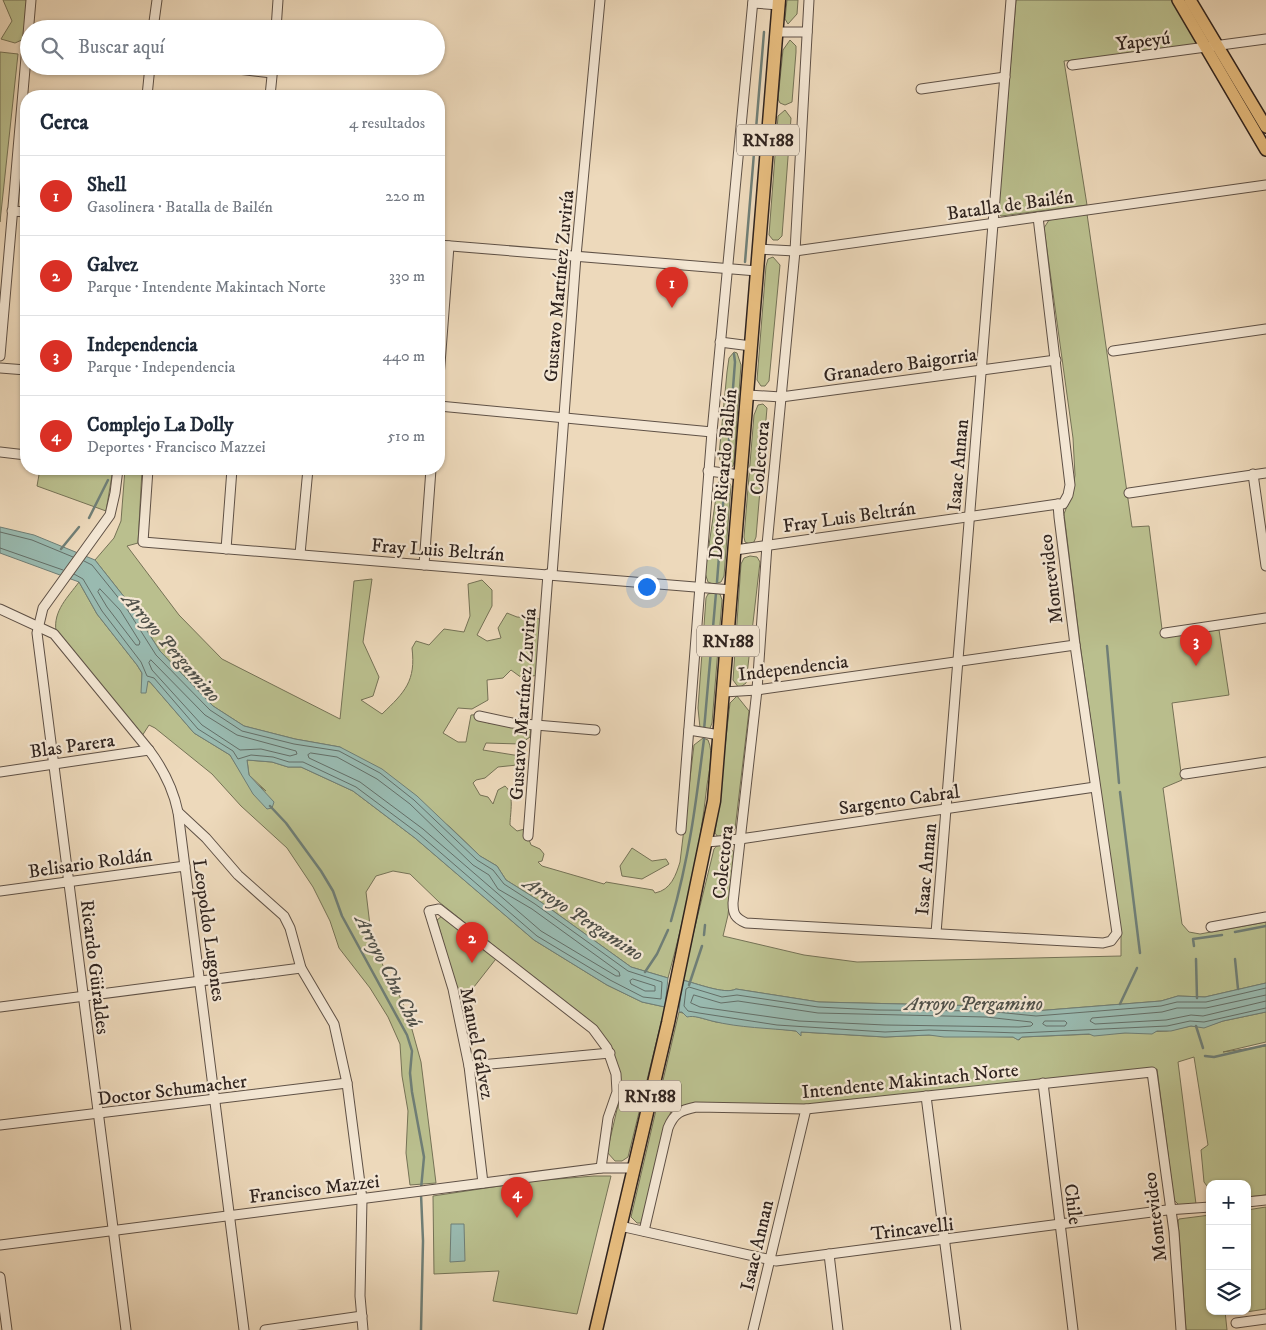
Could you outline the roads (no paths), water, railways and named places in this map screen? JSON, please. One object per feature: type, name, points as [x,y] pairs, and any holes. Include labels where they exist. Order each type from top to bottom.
[{"type":"highway","name":"Doctor Ricardo Balbín","points":[[633,1168],[668,1023],[714,801],[779,3]]},
{"type":"highway","name":"RN188","points":[[596,1330],[633,1168]]},
{"type":"main road","points":[[1178,0],[1213,47],[1266,127]]},
{"type":"main road","points":[[1190,0],[1266,150]]},
{"type":"street","points":[[29,20],[30,0]]},
{"type":"street","points":[[155,20],[157,0]]},
{"type":"street","points":[[277,20],[278,0]]},
{"type":"street","name":"Gustavo Martínez Zuviría","points":[[528,836],[576,256],[600,0]]},
{"type":"street","name":"Colectora","points":[[810,0],[794,250],[767,544],[756,690],[733,912],[736,918],[746,923],[936,933]]},
{"type":"street","name":"Isaac Annan","points":[[936,933],[1011,0]]},
{"type":"street","points":[[681,830],[708,471],[753,1],[779,3]]},
{"type":"street","points":[[776,32],[807,32]]},
{"type":"street","name":"Yapeyú","points":[[1072,65],[1266,40]]},
{"type":"street","points":[[24,90],[26,75]]},
{"type":"street","points":[[148,90],[149,75]]},
{"type":"street","points":[[271,90],[272,75]]},
{"type":"street","points":[[921,89],[1005,77]]},
{"type":"street","points":[[0,356],[20,131]]},
{"type":"street","name":"Batalla de Bailén","points":[[759,249],[794,250],[1266,185]]},
{"type":"street","points":[[12,211],[20,212]]},
{"type":"street","points":[[1038,216],[1070,485],[1068,495],[1063,504],[1058,504]]},
{"type":"street","points":[[445,246],[757,271]]},
{"type":"street","points":[[445,298],[449,246]]},
{"type":"street","points":[[1113,351],[1266,329]]},
{"type":"street","points":[[720,342],[751,346]]},
{"type":"street","name":"Granadero Baigorria","points":[[748,395],[781,397],[1056,360]]},
{"type":"street","points":[[0,368],[20,370]]},
{"type":"street","points":[[445,407],[712,432]]},
{"type":"street","points":[[0,452],[20,454]]},
{"type":"street","points":[[708,471],[741,475]]},
{"type":"street","points":[[1129,493],[1266,472]]},
{"type":"street","points":[[1253,474],[1266,566]]},
{"type":"street","name":"Ricardo Güiraldes","points":[[117,475],[110,514],[43,608],[38,625],[38,651],[126,1330]]},
{"type":"street","name":"Fray Luis Beltrán","points":[[148,475],[143,542],[732,590]]},
{"type":"street","points":[[226,549],[229,475]]},
{"type":"street","points":[[300,554],[307,475]]},
{"type":"street","points":[[424,565],[431,475]]},
{"type":"street","name":"Fray Luis Beltrán","points":[[735,550],[1058,504]]},
{"type":"street","name":"Montevideo","points":[[936,933],[1103,943],[1111,941],[1116,933],[1075,645],[1058,504]]},
{"type":"street","name":"Leopoldo Lugones","points":[[0,609],[54,634],[163,768],[171,785],[178,812],[231,1216],[244,1330]]},
{"type":"street","points":[[1165,633],[1266,618]]},
{"type":"street","name":"Independencia","points":[[724,692],[756,690],[1075,645]]},
{"type":"street","points":[[479,716],[536,725],[594,730]]},
{"type":"street","points":[[689,730],[703,734],[720,735]]},
{"type":"street","name":"Blas Parera","points":[[0,772],[149,750]]},
{"type":"street","points":[[1185,774],[1266,762]]},
{"type":"street","name":"Sargento Cabral","points":[[707,842],[740,839],[1095,787]]},
{"type":"street","points":[[178,812],[201,833],[238,875],[284,916],[290,928],[301,968],[334,1024],[347,1083],[362,1199],[360,1296],[363,1330]]},
{"type":"street","name":"Belisario Roldán","points":[[0,891],[185,866]]},
{"type":"street","name":"Manuel Gálvez","points":[[484,1183],[469,1066],[452,989],[429,911],[439,909],[448,915],[593,1029],[603,1040],[610,1053]]},
{"type":"street","points":[[1210,927],[1266,917]]},
{"type":"street","points":[[0,1007],[301,968]]},
{"type":"street","points":[[469,1066],[610,1053],[616,1074],[617,1092],[608,1118],[601,1168]]},
{"type":"street","name":"Montevideo","points":[[1152,1072],[1171,1212],[1180,1329]]},
{"type":"street","name":"Intendente Makintach Norte","points":[[644,1231],[672,1117],[680,1110],[696,1107],[806,1109],[1152,1072]]},
{"type":"street","name":"Doctor Schumacher","points":[[0,1125],[347,1083]]},
{"type":"street","name":"Chile","points":[[1043,1083],[1073,1330]]},
{"type":"street","points":[[926,1096],[956,1330]]},
{"type":"street","name":"Isaac Annan","points":[[753,1330],[806,1109]]},
{"type":"street","name":"Francisco Mazzei","points":[[0,1245],[601,1168],[633,1168]]},
{"type":"street","points":[[1251,1202],[1266,1200]]},
{"type":"street","name":"Trincavelli","points":[[620,1226],[769,1261],[1061,1226],[1167,1210],[1171,1212],[1206,1208]]},
{"type":"street","points":[[829,1254],[838,1330]]},
{"type":"street","points":[[0,1277],[7,1330]]},
{"type":"street","points":[[265,1330],[362,1316]]},
{"type":"street","points":[[1236,1323],[1266,1319]]},
{"type":"street","points":[[1170,1330],[1180,1329]]},
{"type":"water","points":[[0,527],[34,535],[95,560],[129,603],[160,651],[213,706],[244,726],[295,739],[340,747],[382,769],[417,796],[480,856],[497,866],[506,880],[538,900],[631,967],[668,978],[665,1007],[642,1002],[607,985],[534,940],[415,838],[353,791],[301,767],[288,767],[272,762],[247,760],[249,775],[274,802],[272,808],[267,809],[253,794],[230,755],[194,733],[150,682],[148,681],[146,693],[141,693],[142,673],[97,614],[79,582],[0,553]]},
{"type":"water","points":[[682,980],[718,990],[736,989],[819,1002],[986,1006],[1035,1011],[1161,1001],[1178,996],[1205,997],[1266,983],[1266,1012],[1223,1021],[1204,1028],[1191,1026],[1171,1031],[1157,1031],[1152,1034],[1125,1033],[1094,1036],[1089,1034],[1022,1037],[1018,1040],[1013,1037],[944,1037],[929,1035],[885,1037],[801,1032],[801,1036],[796,1031],[754,1028],[687,1017],[682,1012],[679,1012]]},
{"type":"water","points":[[451,1224],[464,1224],[465,1261],[450,1262]]},
{"type":"waterway","points":[[745,262],[764,32]]},
{"type":"waterway","points":[[727,466],[734,354]]},
{"type":"waterway","points":[[717,582],[725,479]]},
{"type":"waterway","points":[[89,518],[108,480]]},
{"type":"waterway","points":[[61,549],[79,527]]},
{"type":"waterway","points":[[704,730],[716,593]]},
{"type":"waterway","points":[[1107,646],[1119,783]]},
{"type":"waterway","points":[[671,921],[687,853],[704,739]]},
{"type":"waterway","points":[[1120,792],[1140,953]]},
{"type":"waterway","name":"Arroyo Chu Chú","points":[[270,806],[286,823],[321,871],[333,891],[342,916],[407,1035],[412,1051],[410,1073],[412,1092],[424,1157],[421,1189]]},
{"type":"waterway","points":[[704,935],[705,925]]},
{"type":"waterway","points":[[1235,932],[1266,926]]},
{"type":"waterway","points":[[645,972],[657,954],[668,930]]},
{"type":"waterway","points":[[1194,946],[1193,939],[1222,935]]},
{"type":"waterway","points":[[689,985],[702,946]]},
{"type":"waterway","points":[[1196,959],[1197,998]]},
{"type":"waterway","points":[[1235,959],[1238,989]]},
{"type":"waterway","points":[[1120,1004],[1137,968]]},
{"type":"waterway","points":[[1196,1026],[1203,1048]]},
{"type":"waterway","points":[[1205,1056],[1214,1057],[1266,1045]]},
{"type":"waterway","name":"Arroyo Chu Chú","points":[[421,1194],[423,1241],[421,1330]]},
{"type":"place","name":"Shell","points":[[672,308]]},
{"type":"place","name":"Independencia","points":[[1196,666]]},
{"type":"place","name":"Galvez","points":[[472,963]]},
{"type":"place","name":"Complejo La Dolly","points":[[517,1218]]},
{"type":"water label","name":"Arroyo Pergamino","points":[[172,647]]},
{"type":"water label","name":"Arroyo Pergamino","points":[[584,918]]},
{"type":"water label","name":"Arroyo Pergamino","points":[[974,1003]]}]
